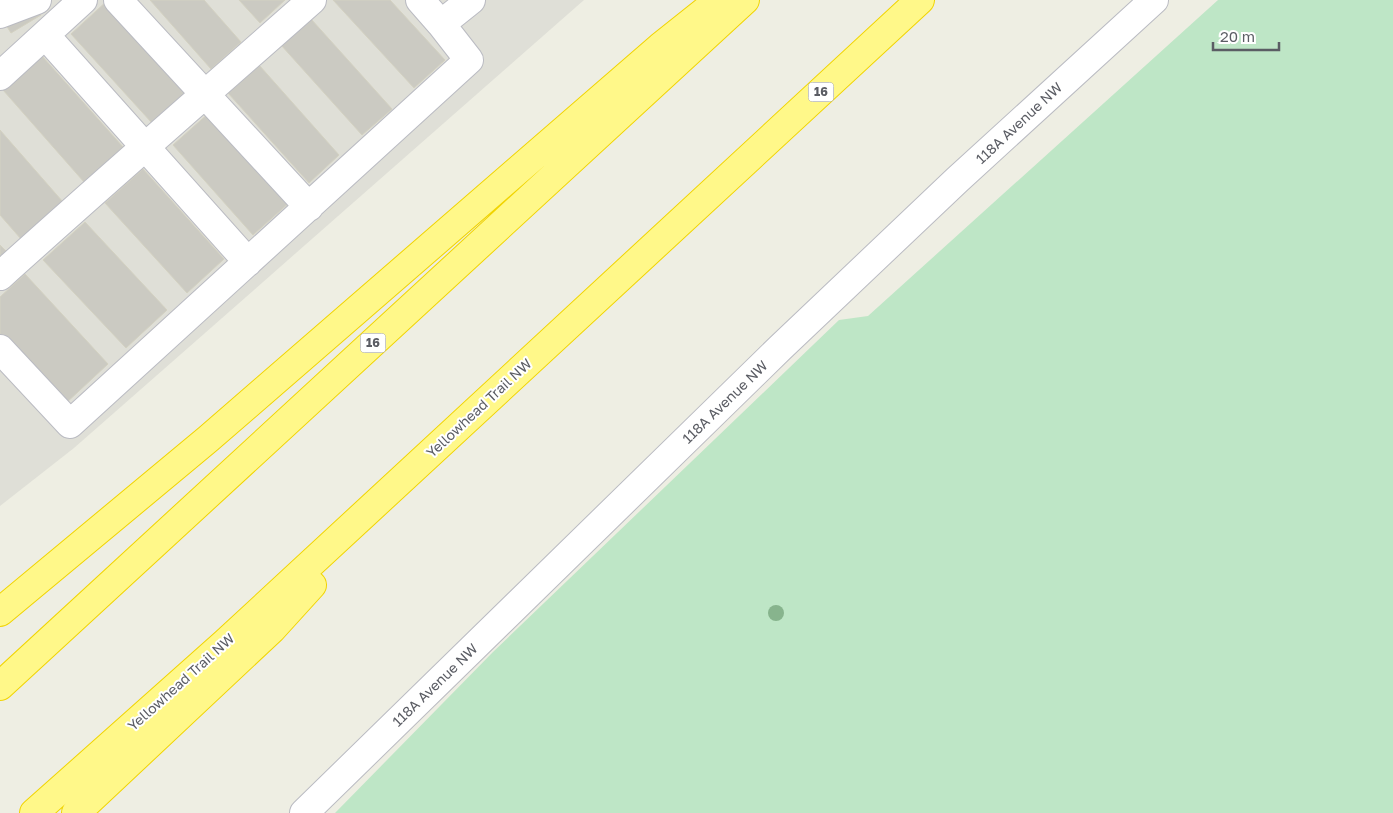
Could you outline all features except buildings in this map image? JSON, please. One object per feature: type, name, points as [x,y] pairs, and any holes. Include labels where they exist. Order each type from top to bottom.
[{"type":"highway","points":[[0,612],[208,439],[645,60],[719,0]]},
{"type":"highway","name":"16","points":[[0,686],[745,0]]},
{"type":"highway","name":"Yellowhead Trail NW","points":[[34,813],[226,643],[920,0]]},
{"type":"highway","points":[[76,813],[272,629],[424,459]]},
{"type":"highway","points":[[0,600],[104,525]]},
{"type":"street","points":[[0,14],[37,0]]},
{"type":"street","points":[[0,76],[84,0]]},
{"type":"street","points":[[118,0],[309,207]]},
{"type":"street","points":[[0,276],[144,146],[206,95],[312,0]]},
{"type":"street","points":[[0,349],[70,424],[469,60],[420,0]]},
{"type":"street","points":[[441,24],[471,0]]},
{"type":"street","name":"118A Avenue NW","points":[[304,813],[780,348],[957,180],[1154,0]]},
{"type":"street","points":[[46,36],[248,262]]},
{"type":"shaded area","points":[[0,0],[584,0],[74,448],[0,506]]},
{"type":"green space","points":[[1218,0],[1393,0],[1393,813],[335,813],[493,652],[839,320],[868,316]]}]
